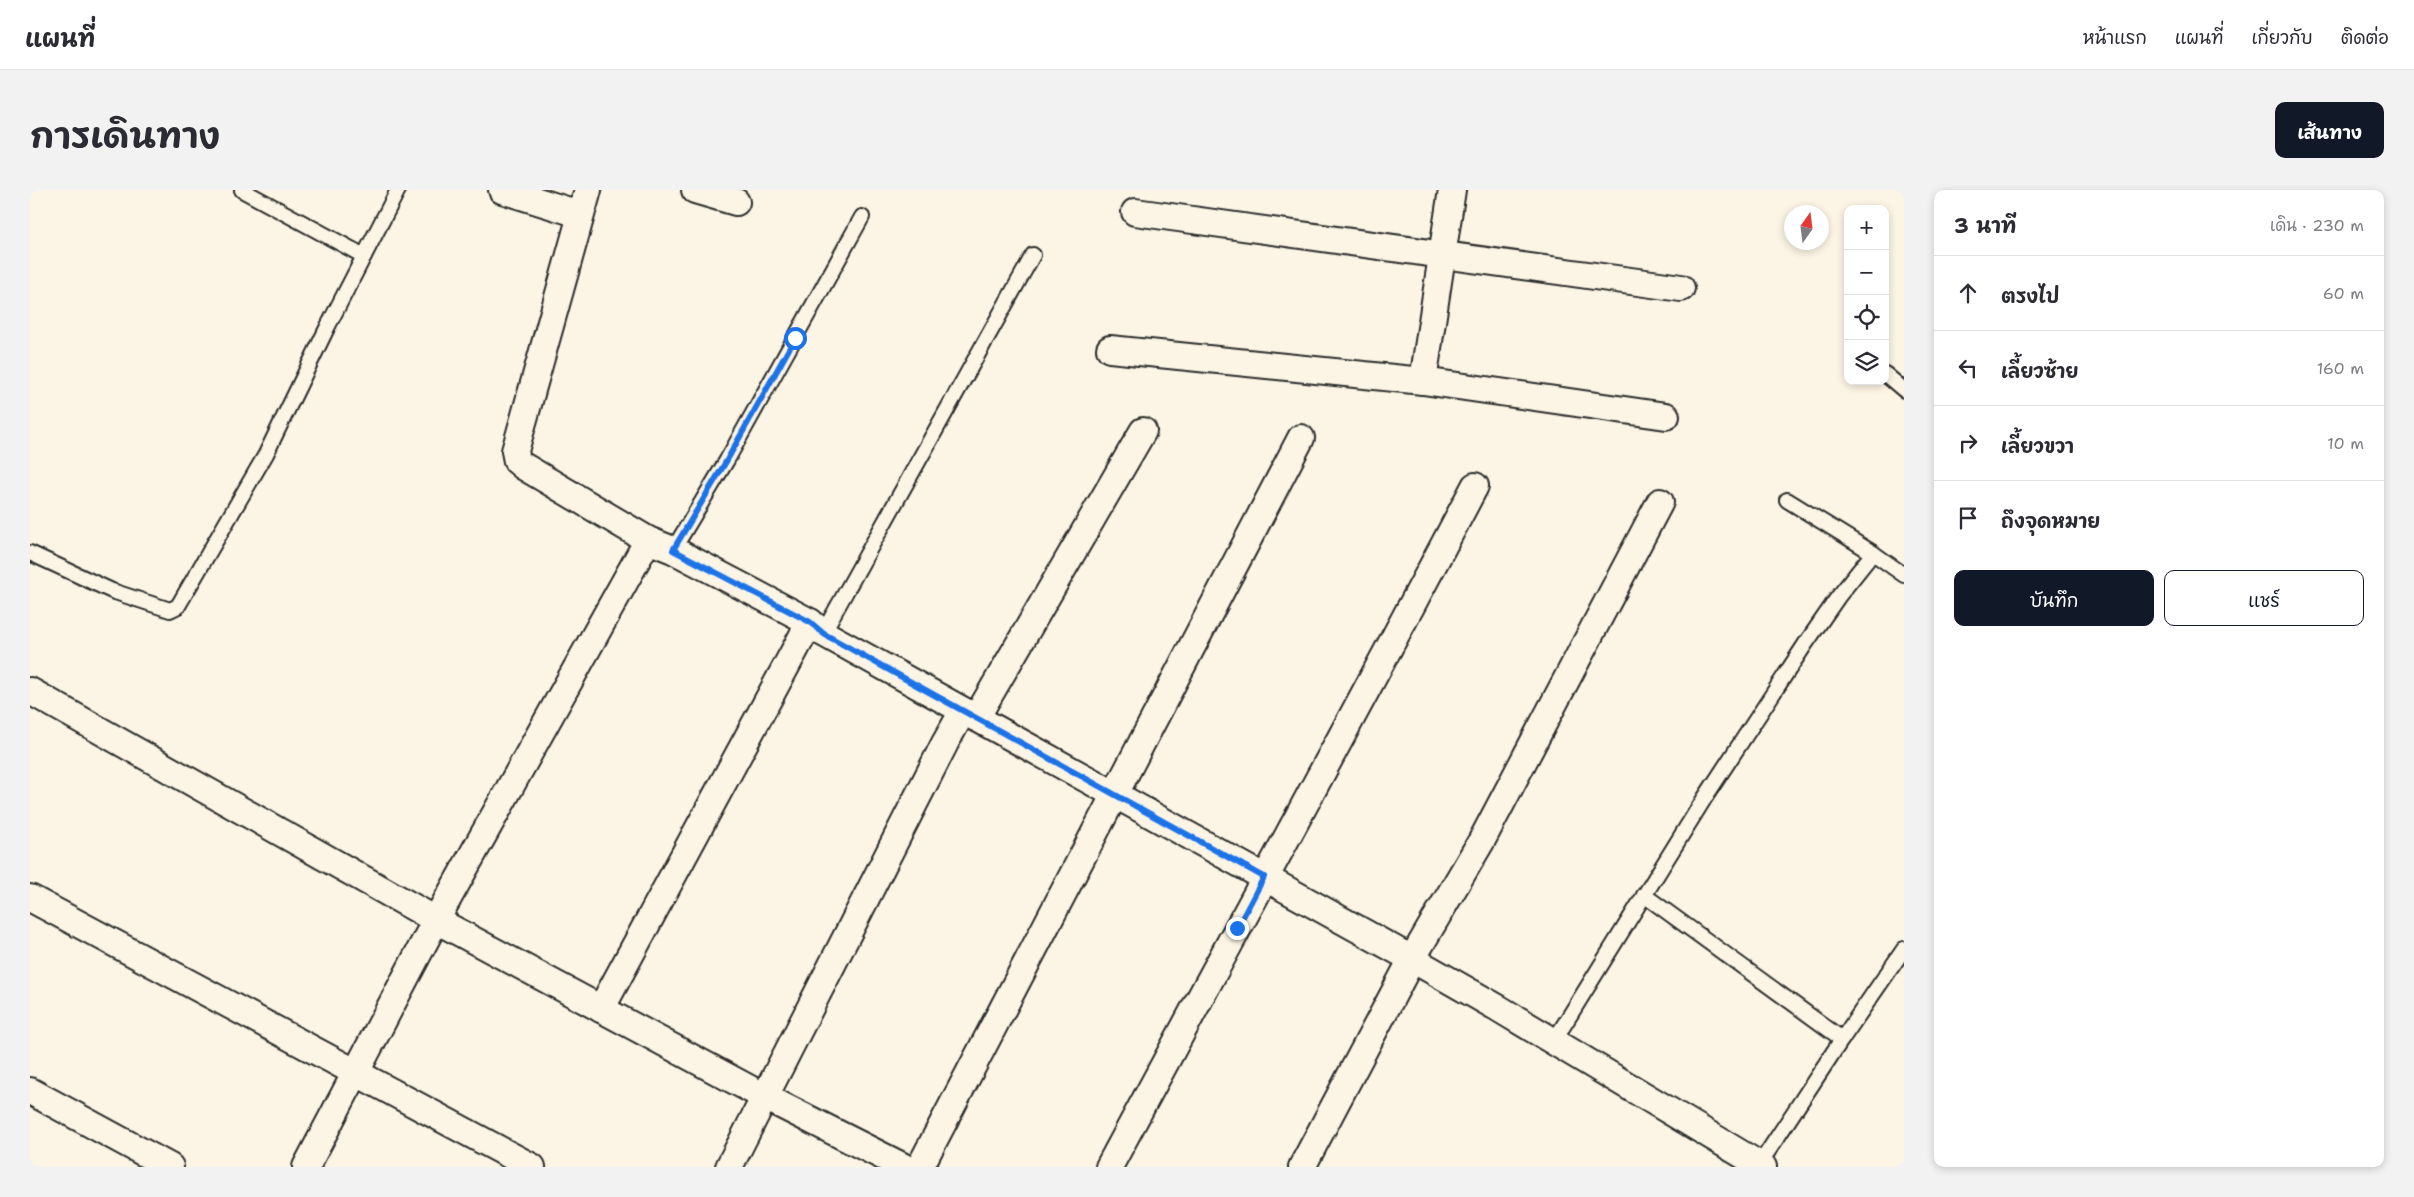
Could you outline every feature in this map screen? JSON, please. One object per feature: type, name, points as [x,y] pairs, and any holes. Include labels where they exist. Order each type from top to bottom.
[{"type":"street","points":[[502,190],[583,202],[514,451],[515,457],[523,466],[648,540],[673,550],[817,628],[970,715],[1412,959],[1554,1041],[1761,1166]]},
{"type":"street","points":[[695,190],[736,202]]},
{"type":"street","points":[[1423,381],[1452,190]]},
{"type":"street","points":[[1135,212],[1681,288]]},
{"type":"street","points":[[1110,349],[1423,381],[1666,416]]},
{"type":"street","points":[[729,1167],[945,743],[970,715],[1143,431]]},
{"type":"street","points":[[920,1167],[1113,794],[1168,695],[1301,438]]},
{"type":"street","points":[[1109,1167],[1264,877],[1320,778],[1475,486]]},
{"type":"street","points":[[1302,1167],[1412,959],[1482,840],[1660,502]]},
{"type":"street","points":[[306,1167],[436,920],[648,540]]},
{"type":"street","points":[[601,1009],[817,628]]},
{"type":"street","points":[[30,691],[436,920],[765,1097],[904,1167]]},
{"type":"street","points":[[30,898],[532,1167]]},
{"type":"street","points":[[30,1091],[170,1167]]},
{"type":"lane","points":[[242,190],[364,256]]},
{"type":"lane","points":[[30,553],[112,591],[170,610],[178,606],[266,454],[398,190]]},
{"type":"lane","points":[[673,550],[727,460],[862,217]]},
{"type":"lane","points":[[817,628],[1033,255]]},
{"type":"lane","points":[[1889,377],[1904,390]]},
{"type":"lane","points":[[1788,500],[1904,574]]},
{"type":"lane","points":[[1554,1041],[1644,895],[1806,643],[1838,597],[1873,553]]},
{"type":"lane","points":[[1644,895],[1842,1039]]},
{"type":"lane","points":[[1761,1166],[1842,1039],[1902,957]]},
{"type":"route","points":[[795,338],[727,460],[673,550],[810,622],[824,634],[1264,877],[1237,928]]}]
